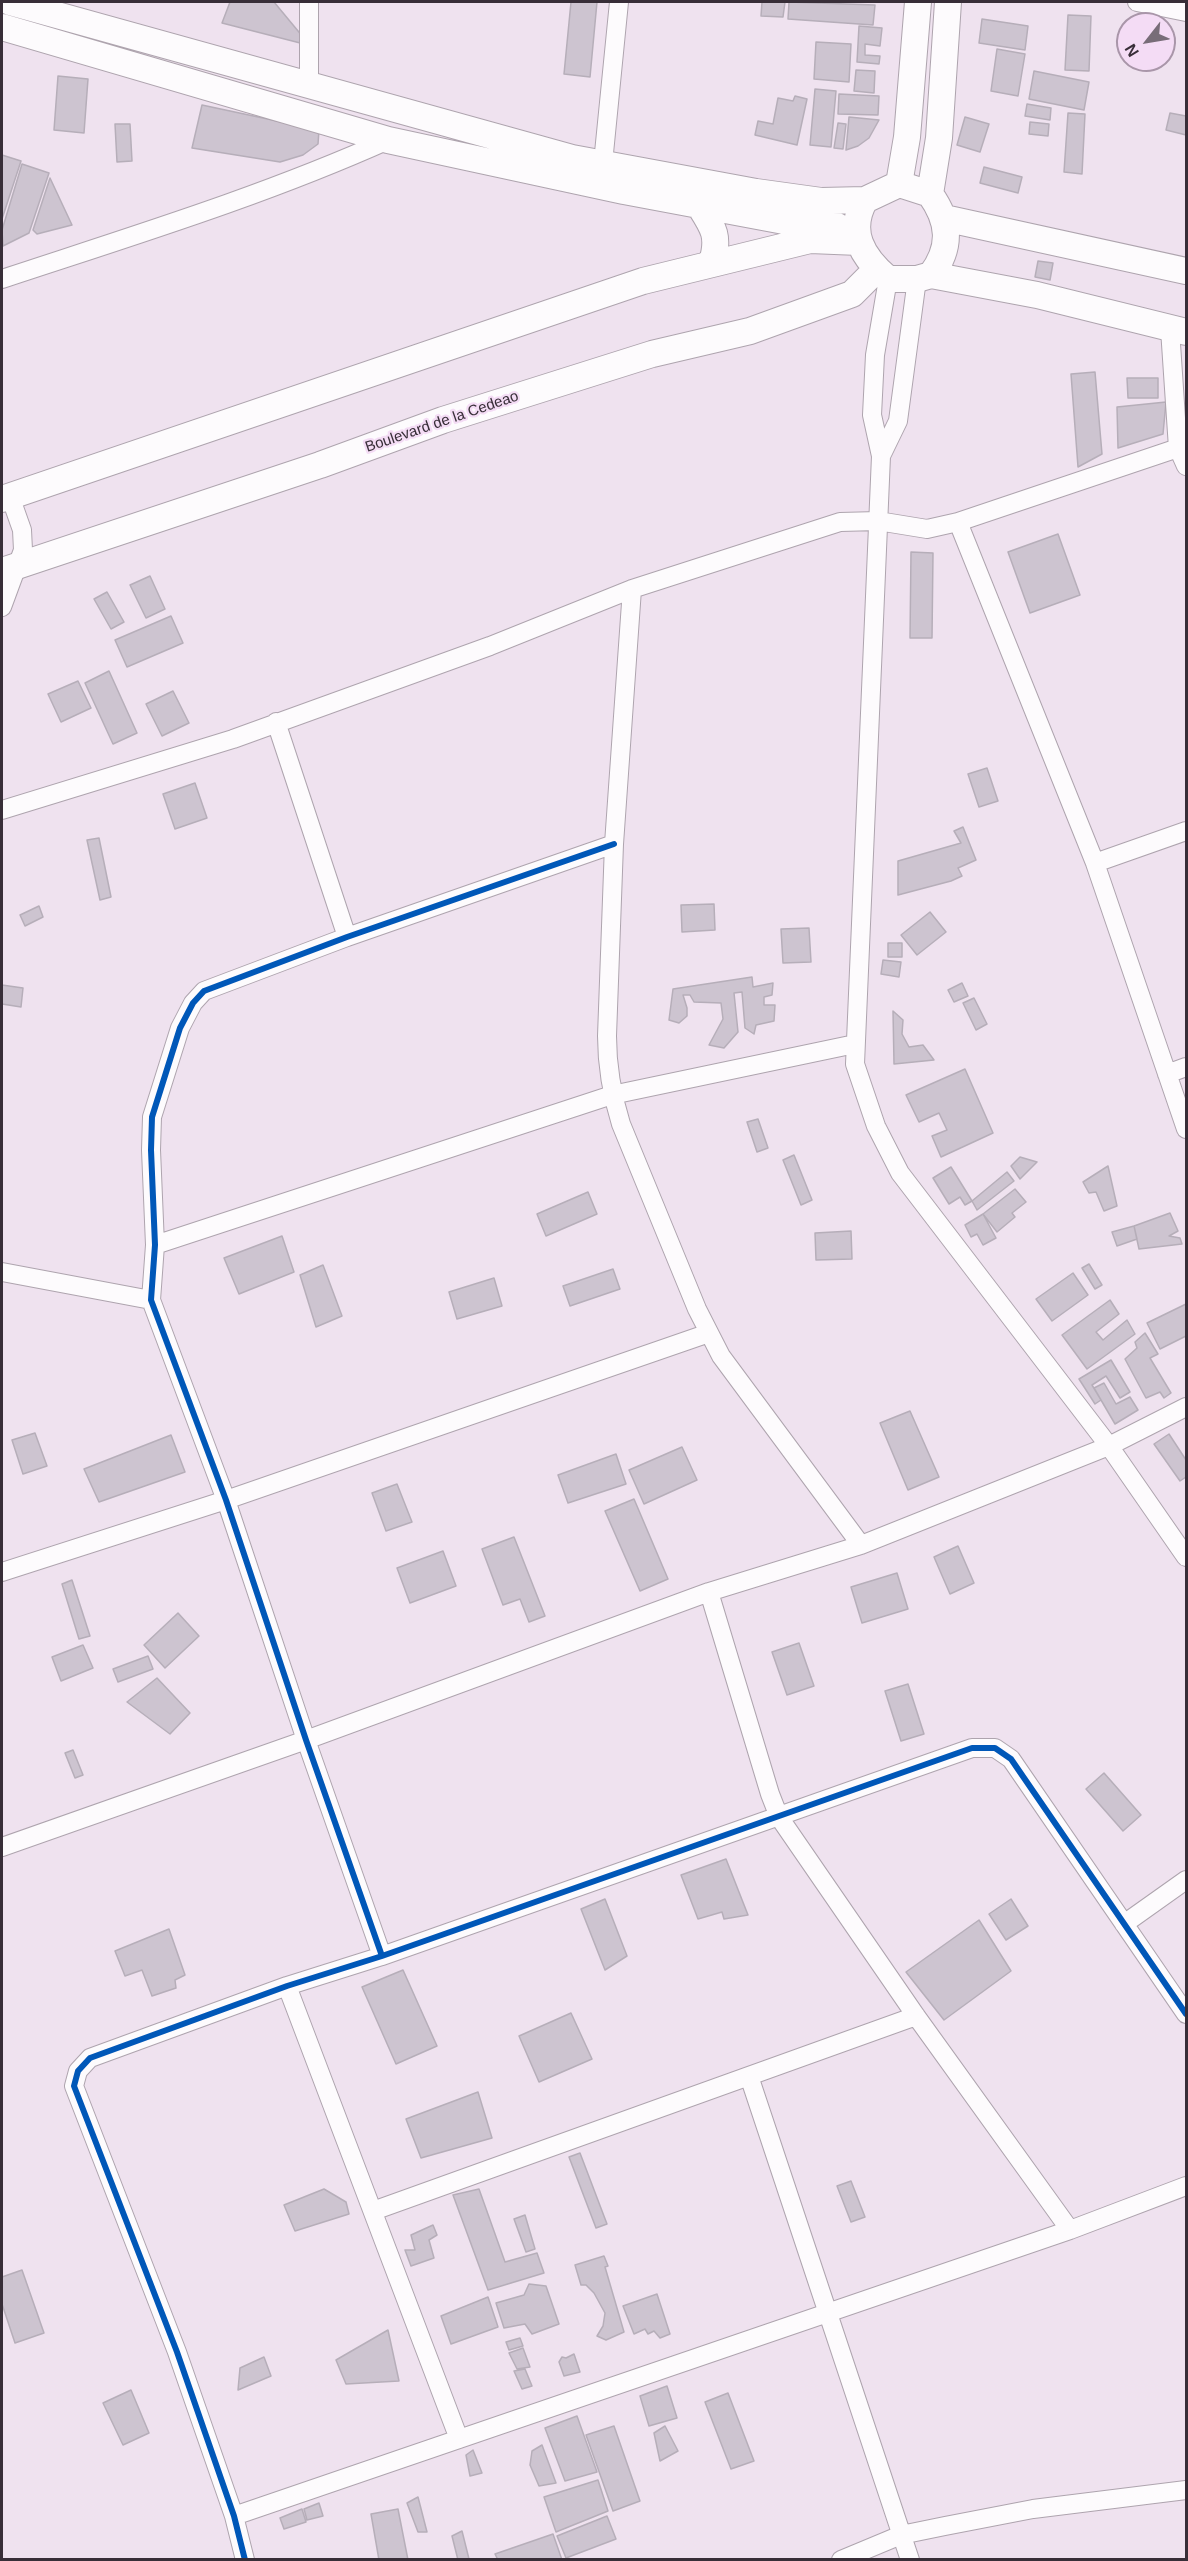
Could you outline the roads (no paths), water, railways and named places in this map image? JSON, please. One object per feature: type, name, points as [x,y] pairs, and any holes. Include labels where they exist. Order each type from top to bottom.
[{"type":"main road","points":[[10,2],[572,158],[767,194],[821,201],[865,200],[898,184],[930,194]]},
{"type":"main road","points":[[898,184],[907,137],[918,2]]},
{"type":"main road","points":[[924,277],[942,260],[944,218],[930,194],[939,138],[948,2]]},
{"type":"main road","points":[[2,27],[388,140],[699,205],[858,235]]},
{"type":"main road","points":[[865,200],[858,212],[858,235],[882,274],[924,277],[1037,295],[1178,330]]},
{"type":"main road","points":[[699,205],[712,225],[717,242],[712,262],[708,264]]},
{"type":"main road","points":[[944,218],[1186,271]]},
{"type":"main road","points":[[6,497],[622,288],[708,264],[810,240],[858,235]]},
{"type":"main road","name":"Boulevard de la Cedeao","points":[[10,569],[320,465],[465,413],[651,354],[750,331],[852,294],[882,274]]},
{"type":"street","points":[[309,2],[309,86]]},
{"type":"street","points":[[603,163],[619,2]]},
{"type":"street","points":[[1137,2],[1186,12]]},
{"type":"street","points":[[2,279],[249,197],[317,172],[388,140]]},
{"type":"street","points":[[882,274],[872,415],[881,456],[855,1064],[876,1126],[900,1173],[1109,1446],[1186,1557]]},
{"type":"street","points":[[881,456],[898,421],[924,277]]},
{"type":"street","points":[[1178,330],[1178,448],[1186,466]]},
{"type":"street","points":[[2,810],[233,739],[490,646],[632,588],[840,522],[878,521],[927,529],[958,522],[1178,448]]},
{"type":"street","points":[[2,607],[10,569],[22,550],[22,530],[6,497]]},
{"type":"street","points":[[958,522],[1095,863],[1186,1129]]},
{"type":"street","points":[[632,588],[614,844],[607,1036],[607,1061],[612,1095],[621,1124],[709,1333],[722,1356],[861,1545]]},
{"type":"street","points":[[276,723],[347,937]]},
{"type":"street","points":[[1095,863],[1186,831]]},
{"type":"street","points":[[382,1956],[306,1740],[226,1500],[151,1300],[155,1245],[152,1117],[180,1028],[193,1003],[204,991],[219,983],[347,937],[614,844]]},
{"type":"street","points":[[155,1245],[612,1095],[855,1044]]},
{"type":"street","points":[[1167,1074],[1186,1067]]},
{"type":"street","points":[[2,1272],[151,1300]]},
{"type":"street","points":[[2,1572],[226,1500],[709,1333]]},
{"type":"street","points":[[2,1847],[306,1740],[709,1592],[861,1545],[1109,1446],[1186,1407]]},
{"type":"street","points":[[709,1592],[779,1817],[916,2016],[1070,2230]]},
{"type":"street","points":[[245,2559],[234,2516],[177,2352],[74,2085],[78,2071],[90,2058],[287,1986],[382,1956],[972,1748],[995,1748],[1011,1759],[1186,2014]]},
{"type":"street","points":[[1124,1924],[1186,1880]]},
{"type":"street","points":[[287,1986],[459,2439]]},
{"type":"street","points":[[373,2211],[916,2016]]},
{"type":"street","points":[[749,2076],[910,2559]]},
{"type":"street","points":[[234,2516],[1070,2230],[1186,2186]]},
{"type":"street","points":[[841,2559],[901,2535],[1033,2509],[1186,2490]]}]
